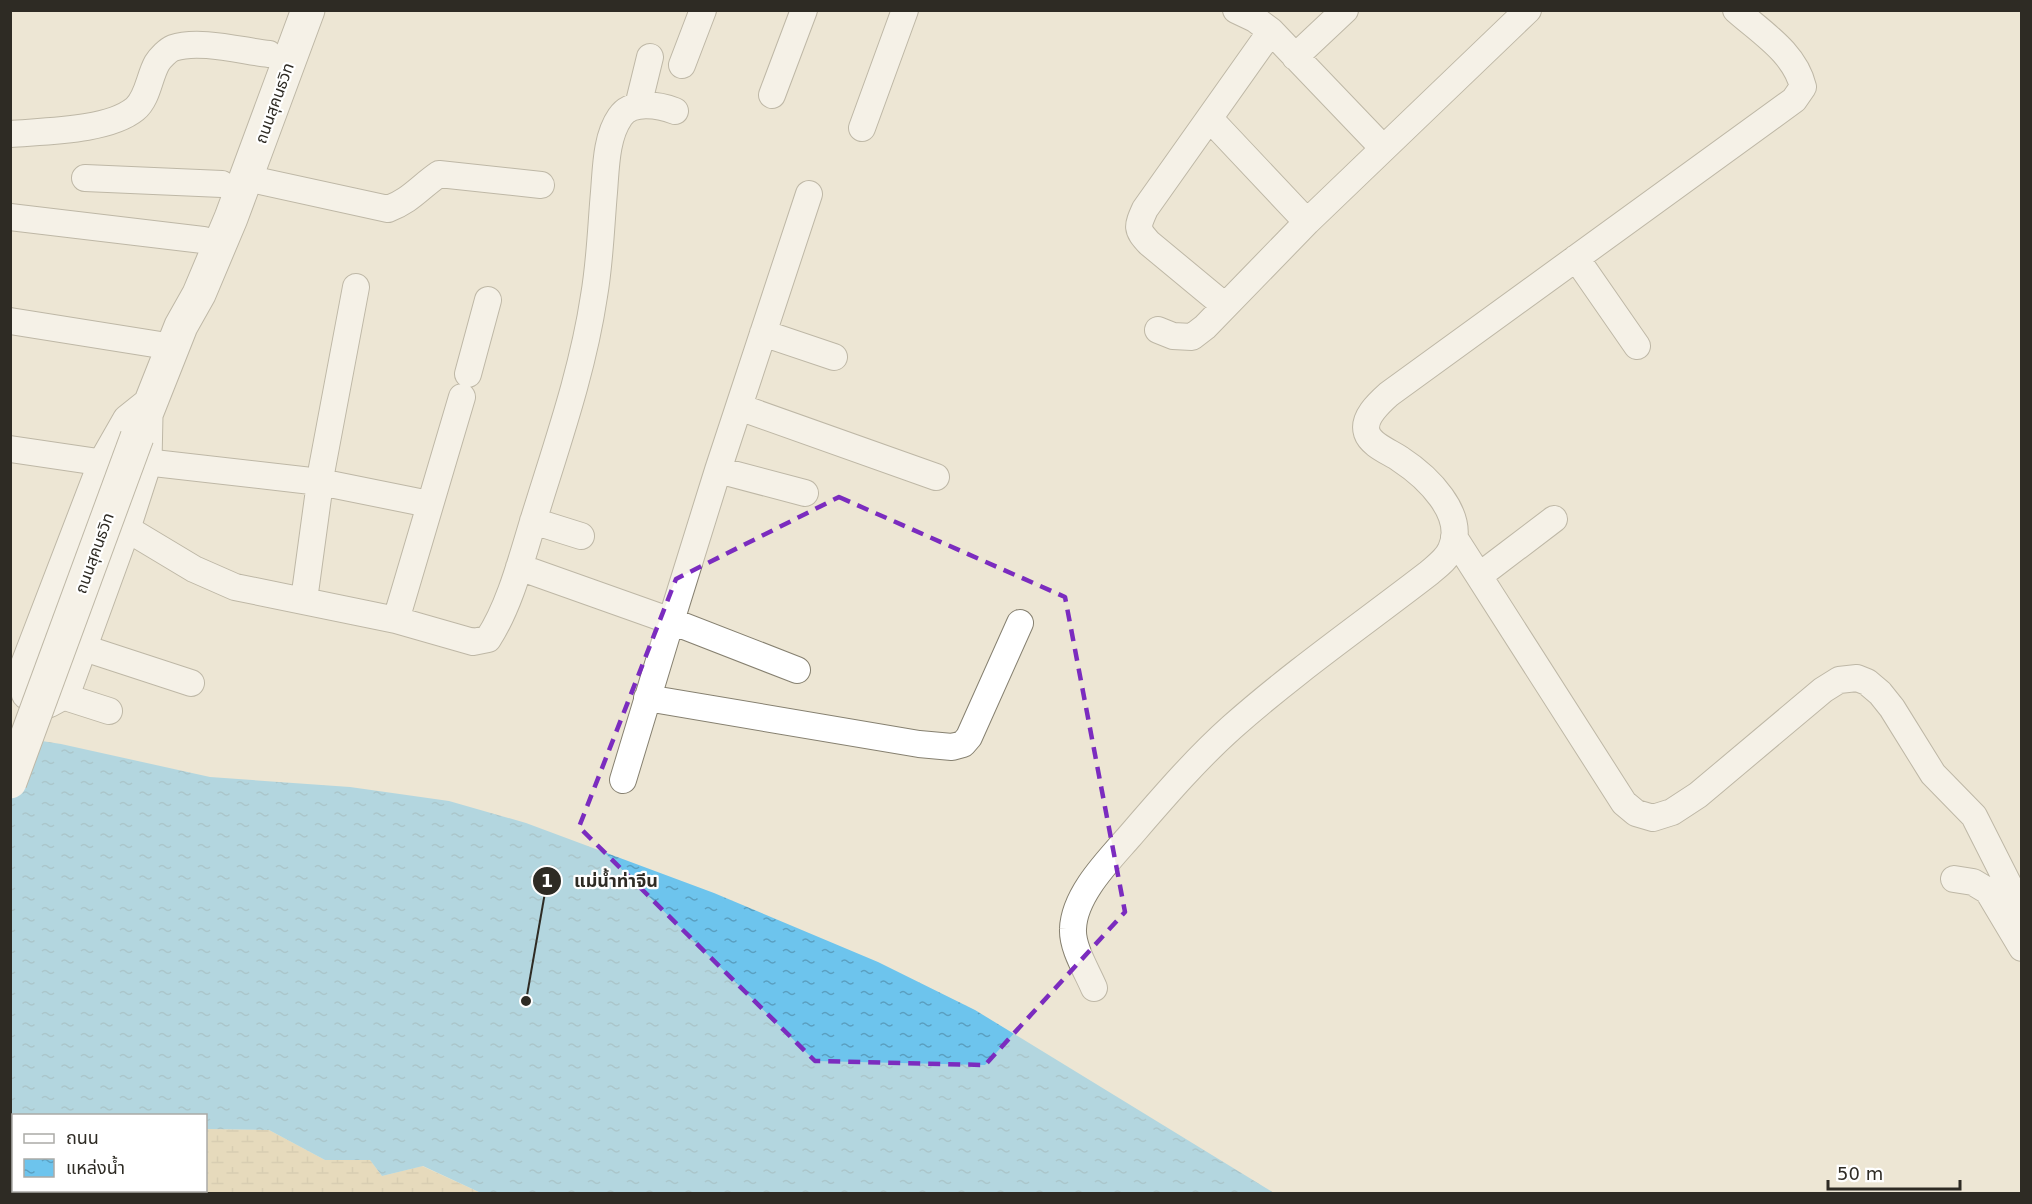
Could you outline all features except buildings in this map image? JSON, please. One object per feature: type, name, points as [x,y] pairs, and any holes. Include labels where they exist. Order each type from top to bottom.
[{"type":"main road","name":"ถนนสุคนธวิท","points":[[234,181],[269,54],[285,10]]},
{"type":"main road","name":"ถนนสุคนธวิท","points":[[10,782],[144,430],[177,337],[187,286],[212,242],[234,181],[308,10]]},
{"type":"main road","points":[[129,422],[144,430],[124,527],[66,686],[59,695],[48,701],[28,693],[27,666],[105,463],[129,422]]},
{"type":"street","points":[[682,66],[703,10]]},
{"type":"street","points":[[772,95],[804,10]]},
{"type":"street","points":[[862,128],[905,10]]},
{"type":"street","points":[[1295,57],[1345,10]]},
{"type":"street","points":[[1158,330],[1173,336],[1192,337],[1383,148],[1528,10]]},
{"type":"street","points":[[1094,988],[1076,947],[1072,929],[1079,903],[1098,873],[1155,807],[1230,729],[1264,700],[1429,573],[1453,547],[1455,537],[1453,522],[1444,501],[1434,487],[1419,472],[1375,443],[1367,433],[1367,423],[1374,408],[1389,394],[1794,100],[1803,87],[1799,73],[1788,56],[1736,10]]},
{"type":"street","points":[[1225,306],[1149,243],[1139,232],[1138,224],[1145,209],[1210,119],[1256,18],[1383,148]]},
{"type":"street","points":[[10,134],[96,126],[118,119],[136,108],[143,98],[157,62],[171,48],[201,45],[269,54]]},
{"type":"street","points":[[638,106],[650,57]]},
{"type":"street","points":[[124,527],[194,569],[235,587],[396,620],[473,642],[488,639],[496,627],[519,567],[577,381],[594,296],[607,156],[616,123],[622,113],[638,106],[661,106],[675,111]]},
{"type":"street","points":[[1210,119],[1307,222]]},
{"type":"street","points":[[85,178],[234,181],[388,209],[405,203],[424,184],[439,174],[542,185]]},
{"type":"street","points":[[623,780],[670,621],[809,194]]},
{"type":"street","points":[[10,218],[212,242]]},
{"type":"street","points":[[1576,258],[1637,346]]},
{"type":"street","points":[[304,600],[320,482],[356,287]]},
{"type":"street","points":[[396,620],[488,300]]},
{"type":"street","points":[[10,321],[177,337]]},
{"type":"street","points":[[763,333],[834,357]]},
{"type":"street","points":[[739,407],[936,477]]},
{"type":"street","points":[[144,430],[320,482],[429,504]]},
{"type":"street","points":[[10,449],[105,463]]},
{"type":"street","points":[[718,470],[805,493]]},
{"type":"street","points":[[1479,576],[1554,519]]},
{"type":"street","points":[[533,521],[581,536]]},
{"type":"street","points":[[1455,537],[1624,803],[1636,813],[1653,818],[1672,812],[1698,795],[1823,690],[1839,680],[1857,678],[1868,682],[1880,693],[1892,708],[1933,774],[1974,816],[2022,910]]},
{"type":"street","points":[[519,567],[670,621],[797,670]]},
{"type":"street","points":[[647,698],[919,744],[952,747],[963,744],[969,737],[1020,624]]},
{"type":"street","points":[[81,647],[191,683]]},
{"type":"street","points":[[59,695],[109,711]]},
{"type":"street","points":[[1954,879],[1973,882],[1988,891],[2022,948]]},
{"type":"highlighted area","points":[[839,497],[1065,597],[1125,912],[985,1065],[815,1061],[579,827],[676,579]]},
{"type":"green space","points":[[207,1129],[269,1130],[325,1160],[370,1160],[382,1176],[422,1166],[481,1193],[93,1194],[97,1192],[207,1192]]},
{"type":"water","points":[[10,736],[61,744],[210,777],[350,787],[449,801],[526,823],[714,893],[878,962],[975,1010],[1274,1193],[481,1193],[423,1166],[382,1176],[370,1160],[325,1160],[269,1130],[207,1129],[207,1114],[12,1114],[12,1192],[98,1192],[93,1194],[11,1193]]},
{"type":"place","name":"แม่น้ำท่าจีน","points":[[526,1001]]}]
